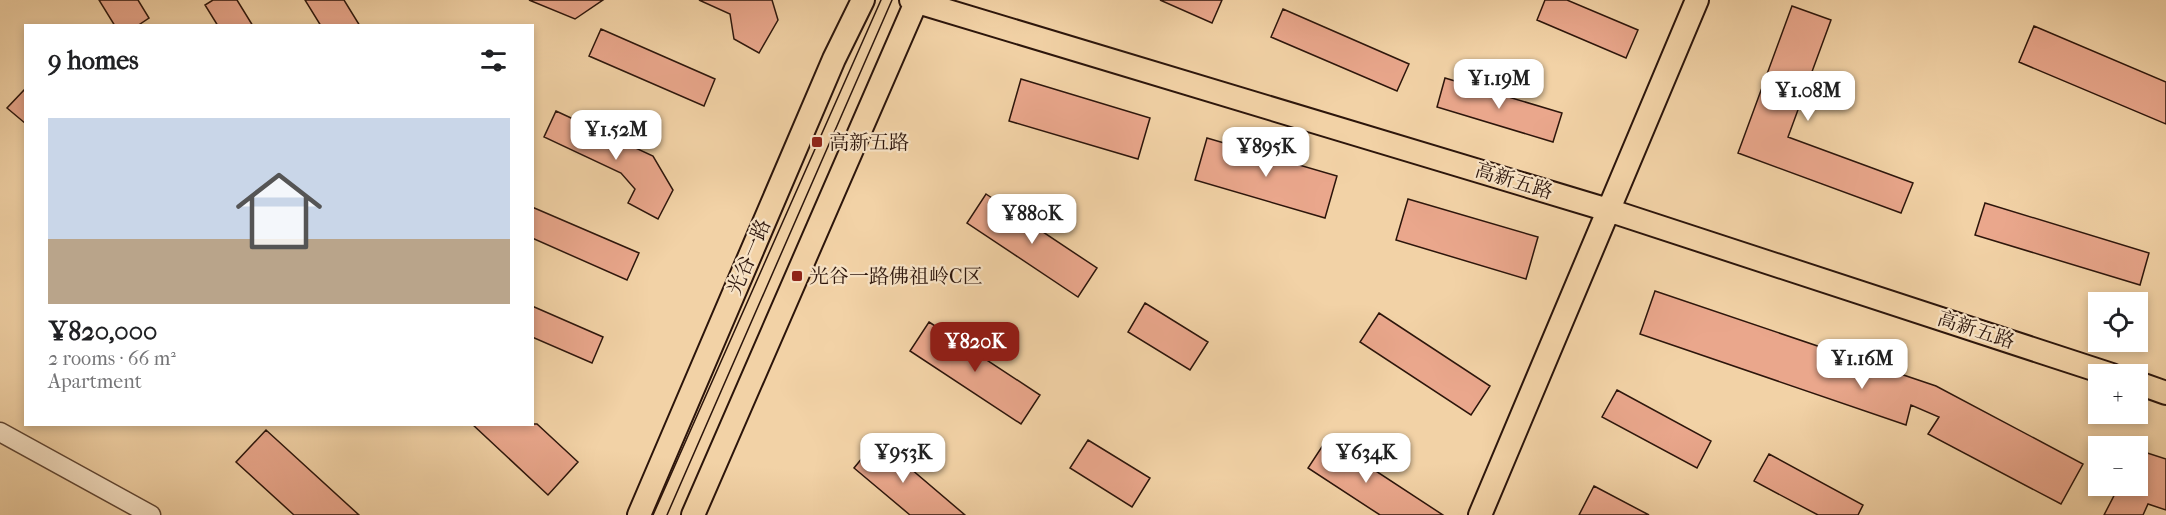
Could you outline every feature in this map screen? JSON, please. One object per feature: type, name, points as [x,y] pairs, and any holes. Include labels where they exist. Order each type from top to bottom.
[{"type":"main road","name":"光谷一路","points":[[639,515],[834,59],[863,0]]},
{"type":"main road","points":[[1493,515],[1697,0]]},
{"type":"main road","points":[[1480,515],[1710,0]]},
{"type":"main road","points":[[693,515],[914,1]]},
{"type":"main road","name":"高新五路","points":[[914,1],[1614,211],[2088,367]]},
{"type":"main road","points":[[2148,387],[2166,393]]},
{"type":"street","points":[[0,432],[151,515]]},
{"type":"building","points":[[99,0],[138,0],[149,18],[140,24],[114,24]]},
{"type":"building","points":[[213,0],[237,0],[252,24],[217,24],[205,5]]},
{"type":"building","points":[[305,0],[344,0],[359,24],[320,24]]},
{"type":"building","points":[[529,0],[603,0],[575,19]]},
{"type":"building","points":[[699,0],[772,0],[778,20],[759,53],[734,39],[730,14]]},
{"type":"building","points":[[1160,0],[1222,0],[1212,23]]},
{"type":"building","points":[[1545,0],[1567,0],[1638,30],[1626,58],[1537,20]]},
{"type":"building","points":[[1792,6],[1831,20],[1788,137],[1913,183],[1901,213],[1738,153]]},
{"type":"building","points":[[1283,9],[1409,64],[1397,91],[1271,37]]},
{"type":"building","points":[[2034,26],[2166,82],[2166,124],[2019,62]]},
{"type":"building","points":[[601,29],[715,79],[704,106],[589,56]]},
{"type":"building","points":[[1445,78],[1562,113],[1553,142],[1437,107]]},
{"type":"building","points":[[1021,79],[1150,118],[1138,159],[1009,121]]},
{"type":"building","points":[[24,90],[24,122],[7,108]]},
{"type":"building","points":[[556,111],[653,156],[673,190],[658,219],[628,203],[635,189],[621,173],[544,137]]},
{"type":"building","points":[[1207,138],[1337,176],[1325,218],[1195,180]]},
{"type":"building","points":[[986,194],[1097,268],[1078,297],[967,223]]},
{"type":"building","points":[[1408,199],[1538,237],[1526,279],[1396,240]]},
{"type":"building","points":[[1985,203],[2149,253],[2140,285],[1975,235]]},
{"type":"building","points":[[534,208],[639,253],[627,280],[534,239]]},
{"type":"building","points":[[1655,291],[1936,386],[2083,464],[2061,504],[1928,434],[1939,417],[1911,405],[1906,425],[1640,334]]},
{"type":"building","points":[[1145,303],[1208,342],[1190,370],[1128,332]]},
{"type":"building","points":[[534,307],[603,337],[592,363],[534,338]]},
{"type":"building","points":[[1379,313],[1490,386],[1471,415],[1360,342]]},
{"type":"building","points":[[929,322],[1040,395],[1021,424],[910,351]]},
{"type":"building","points":[[1617,390],[1711,441],[1697,468],[1602,417]]},
{"type":"building","points":[[537,424],[578,462],[548,495],[474,426],[534,426]]},
{"type":"building","points":[[266,430],[359,515],[294,515],[236,462]]},
{"type":"building","points":[[1327,439],[1443,515],[1380,515],[1308,468]]},
{"type":"building","points":[[877,440],[965,515],[910,515],[854,468]]},
{"type":"building","points":[[1088,440],[1150,478],[1132,507],[1070,468]]},
{"type":"building","points":[[2148,453],[2166,459],[2166,510],[2148,504],[2143,515],[2104,515],[2114,496],[2148,496]]},
{"type":"building","points":[[1769,454],[1863,505],[1858,515],[1818,515],[1754,481]]},
{"type":"building","points":[[1594,486],[1649,515],[1579,515]]},
{"type":"tram line","points":[[653,515],[881,0]]},
{"type":"tram line","points":[[667,515],[892,0]]},
{"type":"place","name":"高新五路","points":[[817,142]]},
{"type":"place","name":"光谷一路佛祖岭C区","points":[[797,276]]}]
